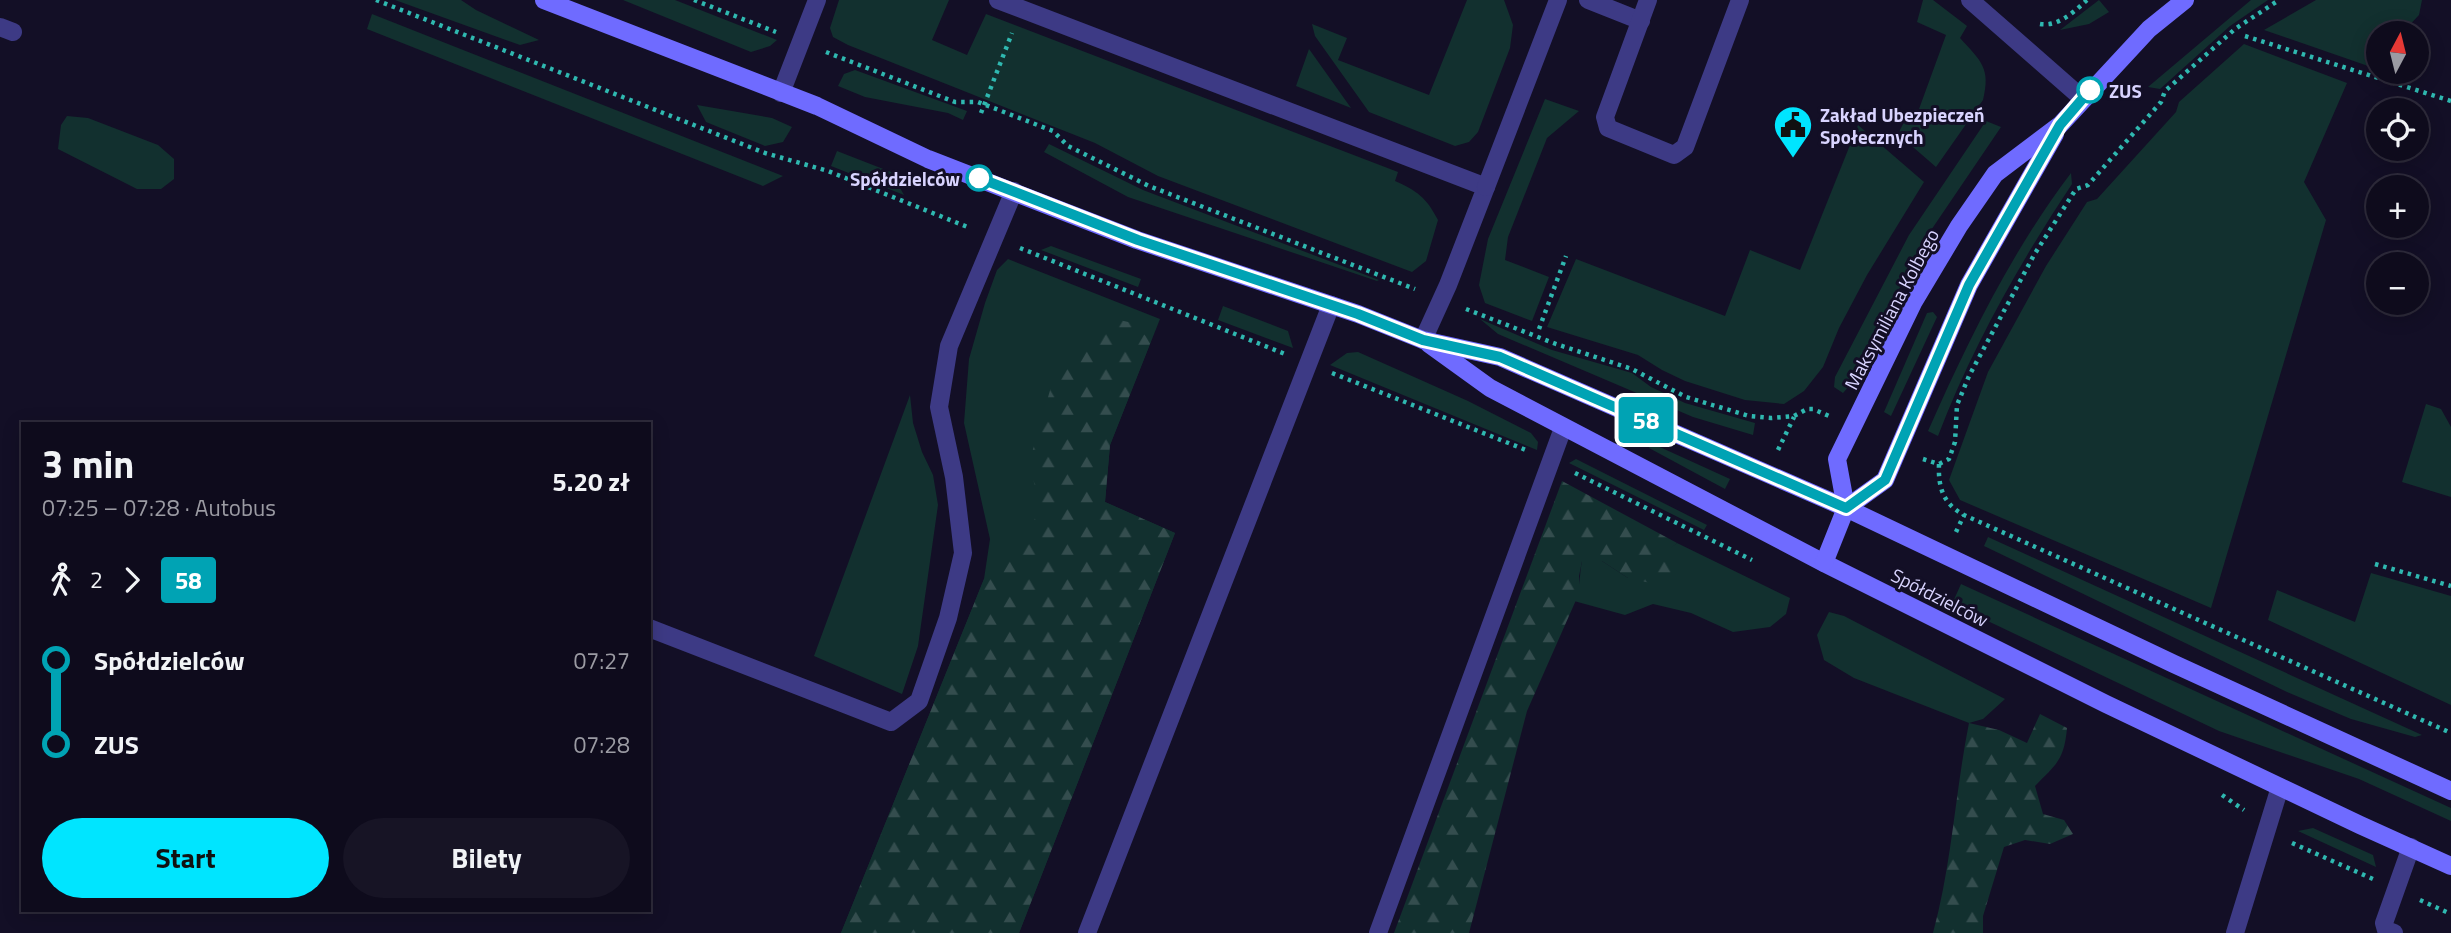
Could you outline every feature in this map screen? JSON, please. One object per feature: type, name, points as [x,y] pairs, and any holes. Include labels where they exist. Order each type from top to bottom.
[{"type":"street","name":"Spółdzielców","points":[[544,0],[817,106],[928,159],[1138,240],[1331,305],[1423,340],[1500,357],[1846,508],[2174,664],[2451,791]]},
{"type":"street","points":[[781,93],[817,0]]},
{"type":"street","points":[[998,0],[1486,187]]},
{"type":"street","points":[[1423,340],[1558,0]]},
{"type":"street","points":[[1588,0],[1641,21]]},
{"type":"street","points":[[1648,0],[1605,117],[1608,128],[1674,155],[1685,147],[1740,0]]},
{"type":"street","points":[[1970,0],[2083,99]]},
{"type":"street","name":"Maksymiliana Kolbego","points":[[2060,125],[1969,285],[1885,480],[1846,508],[1838,459],[1913,303],[1966,215],[1995,174],[2060,125],[2149,29],[2185,0]]},
{"type":"street","points":[[651,629],[891,722],[919,701],[948,618],[963,553],[954,477],[939,407],[949,346],[1014,191]]},
{"type":"street","points":[[1087,933],[1331,305]]},
{"type":"street","name":"Spółdzielców","points":[[1423,340],[1490,388],[1824,563],[2106,704],[2451,866]]},
{"type":"street","points":[[1378,933],[1563,428]]},
{"type":"street","points":[[1824,563],[1846,508]]},
{"type":"street","points":[[2235,933],[2280,787]]},
{"type":"street","points":[[2395,933],[2386,930],[2384,923],[2410,848]]},
{"type":"path","points":[[376,0],[765,153],[828,171],[1550,460],[1761,564]]},
{"type":"path","points":[[694,0],[955,102],[978,102],[1052,131],[1068,146],[1149,187],[1556,344],[1632,369],[1686,397],[1749,416],[1794,416],[1813,409],[1853,427]]},
{"type":"path","points":[[2038,24],[2057,23],[2087,0]]},
{"type":"path","points":[[1900,449],[1931,463],[1939,464],[1949,459],[1955,442],[1957,405],[1985,344],[2034,255],[2076,189],[2088,185],[2161,102],[2165,91],[2235,29],[2279,0]]},
{"type":"path","points":[[981,113],[1022,10]]},
{"type":"path","points":[[2245,36],[2451,101]]},
{"type":"path","points":[[1539,329],[1566,256]]},
{"type":"path","points":[[1939,464],[1939,482],[1945,499],[1964,515],[2451,733]]},
{"type":"path","points":[[1946,554],[1964,515]]},
{"type":"path","points":[[2375,564],[2451,586]]},
{"type":"path","points":[[2222,795],[2291,843],[2451,914]]},
{"type":"green space","points":[[395,0],[461,0],[539,40],[520,45]]},
{"type":"green space","points":[[623,0],[675,0],[777,40],[770,46],[751,52]]},
{"type":"green space","points":[[839,0],[949,0],[932,40],[967,55],[986,14],[1398,172],[1395,181],[1420,196],[1438,220],[1426,261],[1412,272],[1158,176],[1095,143],[848,45],[833,37],[830,28]]},
{"type":"green space","points":[[1467,0],[1504,0],[1513,25],[1510,48],[1478,132],[1469,142],[1455,146],[1369,112],[1315,36],[1312,24],[1347,38],[1338,60],[1429,95]]},
{"type":"green space","points":[[1923,0],[1933,0],[1967,26],[1960,38],[1979,59],[1986,80],[1983,100],[1936,167],[1898,134],[1904,122],[1915,120],[1946,35],[1917,22]]},
{"type":"green space","points":[[2099,0],[2109,12],[2089,24],[2060,30]]},
{"type":"green space","points":[[2251,0],[2268,0],[2230,26],[2160,89],[2148,87]]},
{"type":"green space","points":[[2316,0],[2422,0],[2419,15],[2413,21],[2366,21],[2366,65],[2264,30]]},
{"type":"green space","points":[[372,14],[783,176],[763,186],[367,29]]},
{"type":"green space","points":[[2244,44],[2347,83],[2304,182],[2326,220],[2211,608],[1960,500],[1949,480],[1988,372],[2046,266],[2087,202],[2097,199],[2176,112],[2179,102]]},
{"type":"green space","points":[[1309,49],[1351,108],[1296,86]]},
{"type":"green space","points":[[855,70],[967,111],[963,120],[948,113],[865,97],[838,86],[844,74]]},
{"type":"green space","points":[[1545,99],[1579,111],[1547,138],[1508,237],[1505,260],[1549,277],[1532,321],[1485,303],[1479,285],[1488,239]]},
{"type":"green space","points":[[697,105],[772,118],[792,127],[783,142],[765,146],[706,122]]},
{"type":"green space","points":[[67,116],[88,118],[158,145],[174,159],[174,179],[161,189],[137,189],[58,149],[61,125]]},
{"type":"green space","points":[[1986,121],[2001,127],[1923,242],[1850,385],[1843,393],[1834,387],[1835,377],[1909,235]]},
{"type":"green space","points":[[1858,125],[1924,182],[1867,275],[1839,328],[1823,367],[1804,391],[1784,404],[1745,400],[1685,381],[1638,355],[1547,327],[1576,259],[1725,316],[1750,250],[1800,270]]},
{"type":"green space","points":[[1049,144],[1143,190],[1379,280],[1128,197],[1044,152]]},
{"type":"green space","points":[[837,151],[891,172],[904,195],[831,166]]},
{"type":"green space","points":[[2071,173],[2072,184],[2033,245],[1981,338],[1938,436],[1928,431],[1992,298],[2029,234]]},
{"type":"green space","points":[[1051,246],[1141,279],[1138,287],[1041,250]]},
{"type":"green space","points":[[1008,259],[1160,319],[1110,445],[1105,502],[1175,533],[1019,933],[841,933],[984,579],[990,539],[964,423],[969,359],[997,270]]},
{"type":"green space","points":[[1223,306],[1288,331],[1293,348],[1218,320]]},
{"type":"green space","points":[[1933,312],[1937,317],[1891,416],[1884,412],[1927,313]]},
{"type":"green space","points":[[1105,317],[1133,323],[1151,341],[1110,445],[1105,502],[1175,533],[1019,933],[841,933],[984,579],[1022,550],[1040,506],[1029,463],[1053,380],[1083,340]]},
{"type":"green space","points":[[1480,319],[1552,350],[1632,373],[1651,387],[1685,403],[1755,423],[1753,435],[1693,417],[1498,334]]},
{"type":"green space","points":[[1358,352],[1468,401],[1531,433],[1538,442],[1537,450],[1330,365],[1347,353]]},
{"type":"green space","points":[[910,395],[913,423],[933,475],[938,505],[918,646],[902,694],[814,656]]},
{"type":"green space","points":[[2426,404],[2441,409],[2451,427],[2451,497],[2402,482]]},
{"type":"green space","points":[[1651,443],[1730,479],[1725,489],[1649,448]]},
{"type":"green space","points":[[1576,459],[1707,525],[1704,530],[1569,463]]},
{"type":"green space","points":[[1562,481],[1677,543],[1671,548],[1678,565],[1671,575],[1655,584],[1628,578],[1602,561],[1582,561],[1580,591],[1527,711],[1469,933],[1394,933]]},
{"type":"green space","points":[[1988,537],[2422,735],[2415,737],[2351,719],[2287,692],[1984,546]]},
{"type":"green space","points":[[1677,543],[1790,598],[1786,614],[1770,627],[1733,632],[1691,613],[1653,604],[1625,615],[1574,601],[1582,561],[1602,561],[1628,578]]},
{"type":"green space","points":[[2371,573],[2451,596],[2451,705],[2268,620],[2277,590],[2355,622]]},
{"type":"green space","points":[[1961,584],[2451,808],[2451,821],[2359,779],[2219,731],[1952,604]]},
{"type":"green space","points":[[1829,612],[1844,616],[2005,699],[1983,719],[1969,723],[1854,678],[1824,660],[1817,635]]},
{"type":"green space","points":[[2040,714],[2067,728],[2064,748],[2058,761],[2035,786],[2043,814],[2064,820],[2073,834],[2050,844],[2025,840],[2004,847],[1983,916],[1983,933],[1933,933],[1945,881],[1969,723],[1999,730],[2027,743]]},
{"type":"green space","points":[[2313,828],[2373,855],[2376,867],[2298,831]]},
{"type":"bus line","name":"58","points":[[979,178],[1138,240],[1358,314],[1423,340],[1500,357],[1846,508],[1885,480],[1969,285],[2060,125],[2090,90]]},
{"type":"place","name":"ZUS","points":[[2090,90]]},
{"type":"place","name":"Zakład Ubezpieczeń Społecznych","points":[[1793,159]]},
{"type":"place","name":"Spółdzielców","points":[[979,178]]}]
